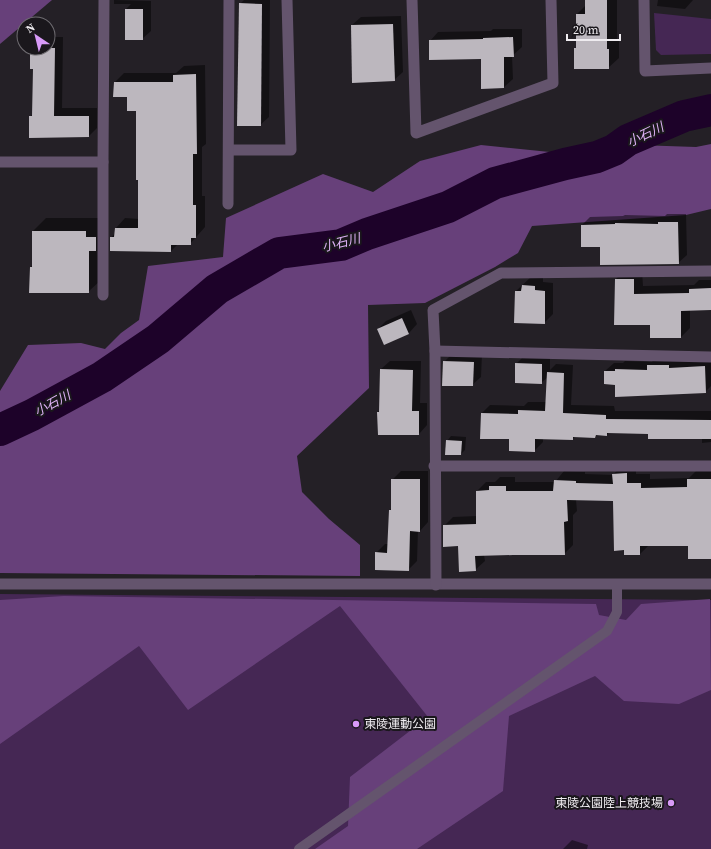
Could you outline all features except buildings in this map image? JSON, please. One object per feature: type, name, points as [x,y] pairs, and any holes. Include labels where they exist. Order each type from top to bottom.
[{"type":"street","points":[[103,294],[104,0]]},
{"type":"street","points":[[228,204],[229,0]]},
{"type":"street","points":[[229,150],[290,150],[287,0]]},
{"type":"street","points":[[412,0],[416,133],[553,83],[550,0]]},
{"type":"street","points":[[644,0],[645,71],[711,68]]},
{"type":"street","points":[[0,162],[103,162]]},
{"type":"street","points":[[436,585],[434,466],[435,351],[433,310],[501,273],[711,271]]},
{"type":"street","points":[[435,351],[711,357]]},
{"type":"street","points":[[434,466],[711,466]]},
{"type":"street","points":[[0,584],[711,584]]},
{"type":"lane","points":[[299,849],[607,631],[617,612],[617,584]]},
{"type":"shaded area","points":[[0,0],[52,0],[33,16],[16,16],[16,30],[0,44]]},
{"type":"shaded area","points":[[654,13],[711,19],[711,54],[661,55],[656,50]]},
{"type":"shaded area","points":[[711,144],[711,209],[686,215],[532,226],[518,253],[495,267],[425,303],[368,305],[369,388],[297,456],[302,492],[329,519],[360,545],[360,576],[0,573],[0,391],[28,345],[81,343],[105,349],[121,333],[139,320],[148,266],[223,257],[226,218],[323,174],[373,192],[420,161],[481,145],[579,155],[637,145],[696,147]]},
{"type":"shaded area","name":"東陵運動公園","points":[[0,594],[711,600],[711,849],[0,849]]},
{"type":"shaded area","points":[[64,596],[596,604],[599,615],[626,620],[641,604],[710,599],[711,690],[679,704],[624,701],[595,676],[509,716],[503,791],[417,849],[315,849],[348,826],[350,777],[428,717],[340,606],[188,710],[139,646],[0,744],[0,600]]},
{"type":"waterway","name":"小石川","points":[[0,430],[32,415],[102,377],[158,339],[217,289],[279,253],[341,245],[367,234],[448,207],[495,183],[597,157],[614,150],[628,140],[684,116],[711,110]]},
{"type":"place","name":"東陵運動公園","points":[[356,724]]},
{"type":"place","name":"東陵公園陸上競技場","points":[[671,803]]}]
